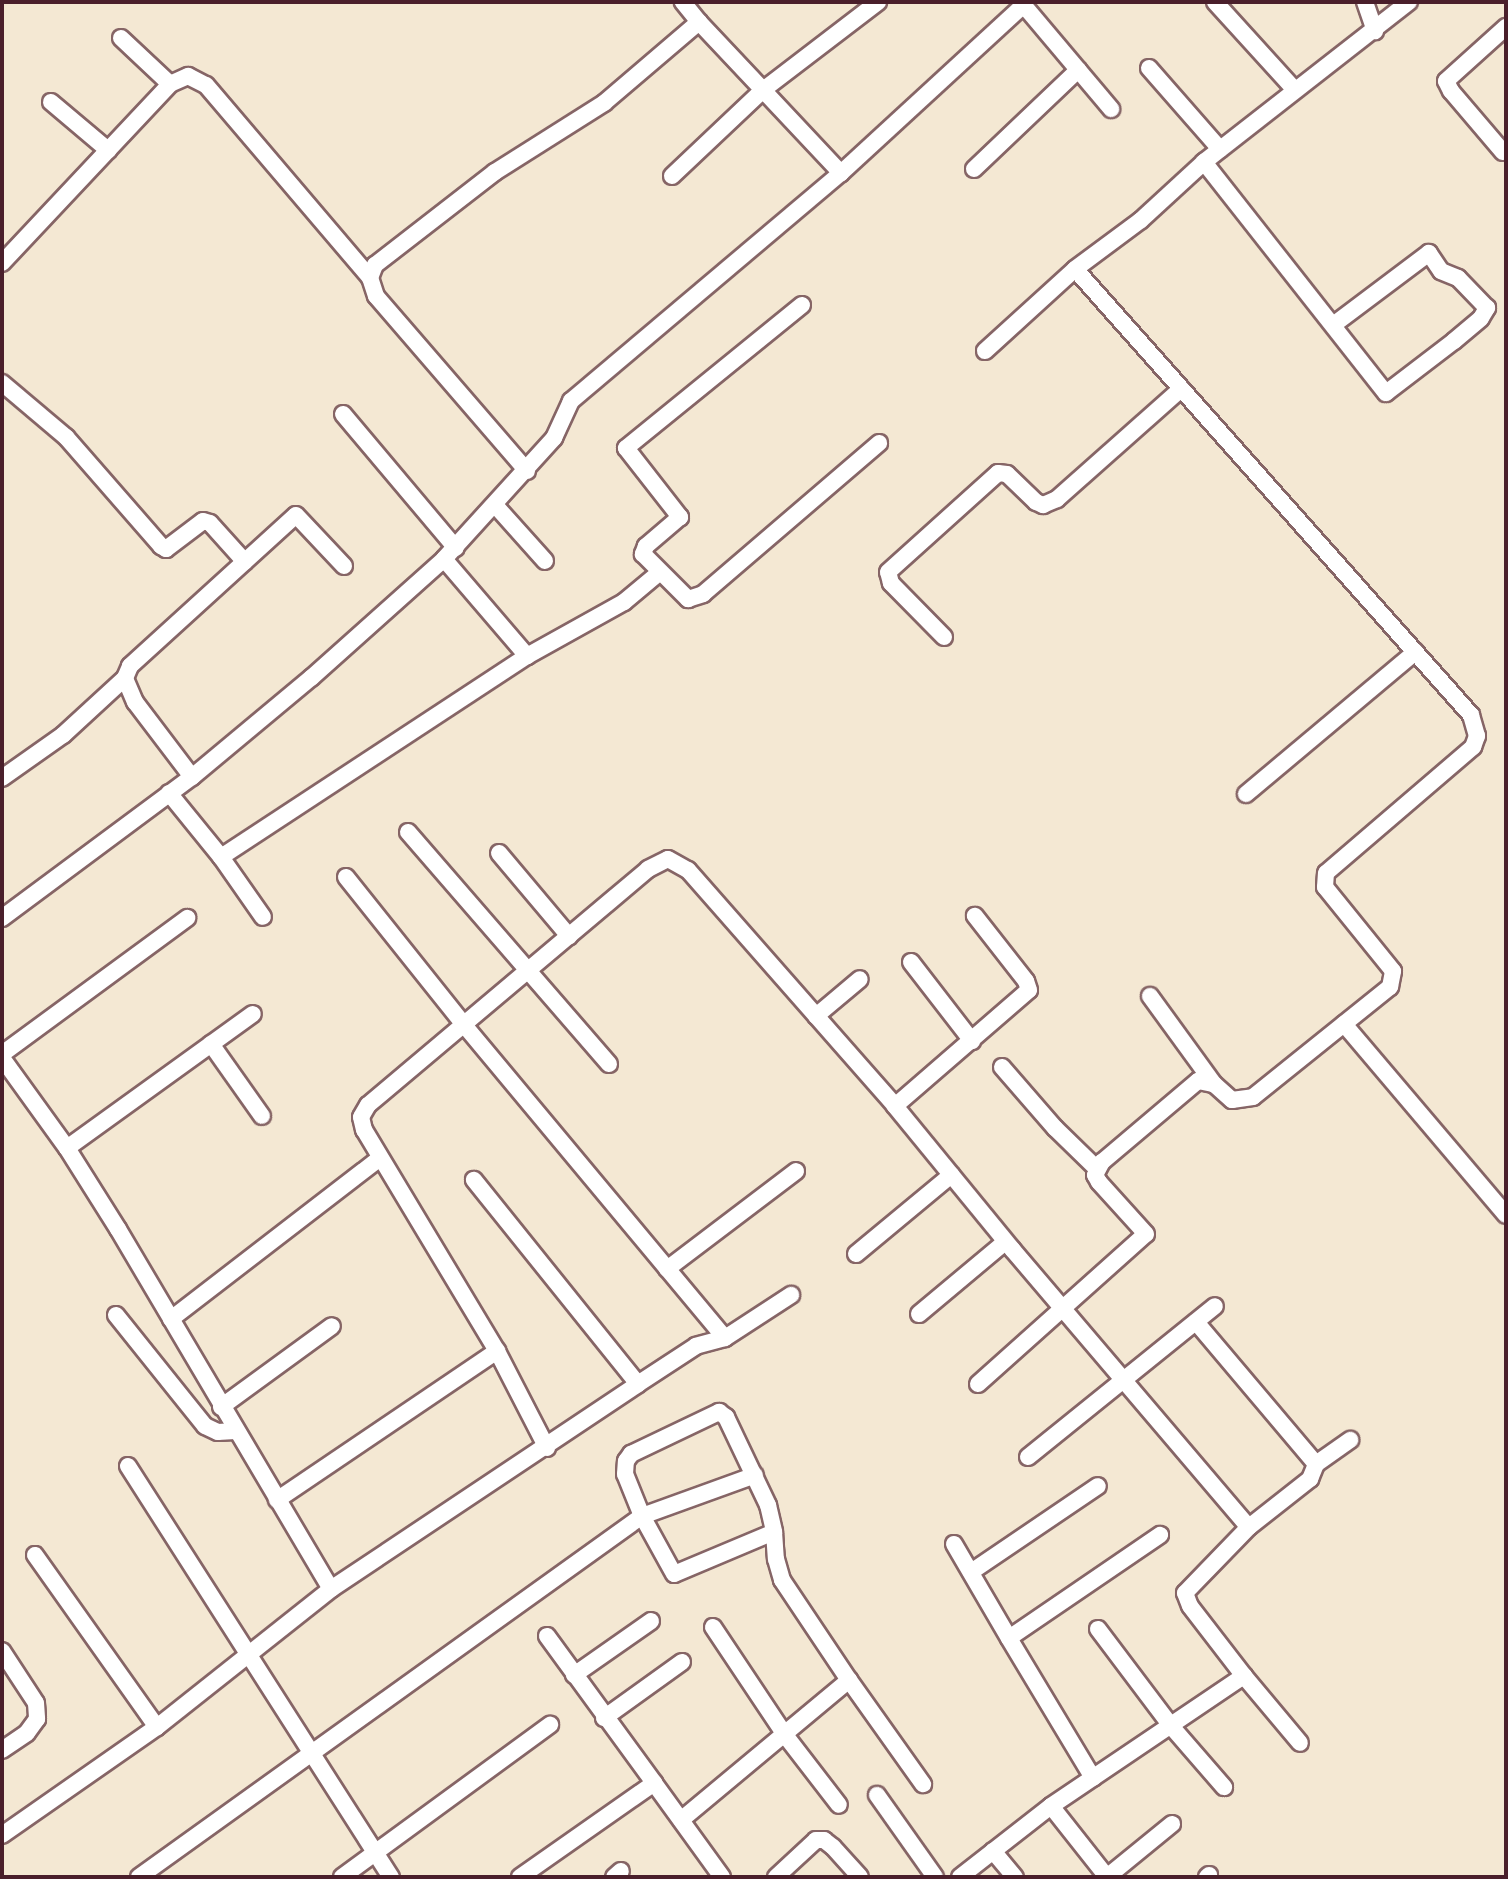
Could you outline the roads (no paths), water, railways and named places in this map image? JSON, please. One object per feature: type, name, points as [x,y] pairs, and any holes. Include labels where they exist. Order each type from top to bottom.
[{"type":"street","points":[[683,2],[841,173]]},
{"type":"street","points":[[672,176],[763,90],[878,2]]},
{"type":"street","points":[[1215,2],[1295,90]]},
{"type":"street","points":[[1365,2],[1375,31]]},
{"type":"street","points":[[985,351],[1075,269],[1141,220],[1204,162],[1409,2]]},
{"type":"street","points":[[2,918],[192,777],[311,678],[450,553],[527,471],[554,438],[571,401],[841,173],[1022,3],[1111,109]]},
{"type":"street","points":[[370,278],[375,265],[483,181],[604,103],[699,22]]},
{"type":"street","points":[[1503,152],[1446,81],[1506,27]]},
{"type":"street","points":[[121,38],[170,84]]},
{"type":"street","points":[[1149,68],[1220,149]]},
{"type":"street","points":[[974,169],[1078,70]]},
{"type":"street","points":[[2,263],[170,84],[188,76],[206,85],[370,278],[376,296],[527,471]]},
{"type":"street","points":[[51,102],[108,150]]},
{"type":"street","points":[[1204,162],[1386,393],[1454,341],[1486,313],[1487,308],[1458,278],[1441,271],[1429,253],[1333,325]]},
{"type":"street","points":[[1075,269],[1471,715],[1477,736],[1473,747],[1326,873],[1325,887],[1393,971],[1390,987],[1253,1097],[1232,1100],[1214,1084],[1150,996]]},
{"type":"street","points":[[802,305],[626,448],[678,509],[680,517],[646,546],[643,554],[688,599],[703,594],[879,443]]},
{"type":"street","points":[[2,383],[66,437],[161,546],[166,549],[203,521],[210,523],[245,562]]},
{"type":"street","points":[[944,637],[891,583],[888,572],[998,473],[1007,474],[1036,502],[1043,505],[1057,499],[1181,389]]},
{"type":"street","points":[[343,414],[527,656]]},
{"type":"street","points":[[495,505],[545,561]]},
{"type":"street","points":[[2,778],[63,735],[125,678],[130,666],[296,515],[344,566]]},
{"type":"street","points":[[221,857],[527,656],[624,602],[660,572]]},
{"type":"street","points":[[1246,794],[1415,652]]},
{"type":"street","points":[[125,678],[135,702],[192,777]]},
{"type":"street","points":[[169,793],[221,857],[263,917]]},
{"type":"street","points":[[408,832],[526,973],[609,1064]]},
{"type":"street","points":[[499,853],[569,936]]},
{"type":"street","points":[[547,1448],[497,1351],[380,1158],[364,1130],[361,1117],[368,1105],[648,869],[668,859],[688,870],[895,1106],[1005,1242],[1249,1527]]},
{"type":"street","points":[[346,877],[465,1026],[725,1338]]},
{"type":"street","points":[[895,1106],[1026,996],[1029,986],[975,916]]},
{"type":"street","points":[[187,918],[2,1056],[67,1148],[331,1589]]},
{"type":"street","points":[[911,962],[972,1041]]},
{"type":"street","points":[[816,1016],[860,979]]},
{"type":"street","points":[[67,1148],[253,1014]]},
{"type":"street","points":[[1344,1024],[1506,1215]]},
{"type":"street","points":[[211,1044],[262,1116]]},
{"type":"street","points":[[978,1384],[1146,1234],[1099,1182],[1096,1168],[1055,1128],[1002,1067]]},
{"type":"street","points":[[1096,1168],[1191,1085],[1198,1081],[1214,1084]]},
{"type":"street","points":[[171,1319],[380,1158]]},
{"type":"street","points":[[667,1269],[796,1171]]},
{"type":"street","points":[[856,1254],[951,1175]]},
{"type":"street","points":[[474,1180],[638,1384]]},
{"type":"street","points":[[919,1314],[1005,1242]]},
{"type":"street","points":[[2,1835],[157,1727],[331,1589],[696,1346],[725,1338],[791,1295]]},
{"type":"street","points":[[1028,1457],[1215,1306]]},
{"type":"street","points":[[116,1315],[205,1426],[218,1432],[235,1431]]},
{"type":"street","points":[[1196,1322],[1316,1464]]},
{"type":"street","points":[[221,1407],[332,1326]]},
{"type":"street","points":[[277,1500],[497,1351]]},
{"type":"street","points":[[774,1532],[674,1574],[642,1516],[625,1474],[631,1454],[719,1412],[726,1417],[755,1475],[774,1532],[776,1559],[782,1580],[923,1784]]},
{"type":"street","points":[[1300,1743],[1190,1606],[1185,1593],[1249,1527],[1310,1479],[1316,1464],[1350,1440]]},
{"type":"street","points":[[128,1466],[249,1651],[310,1755],[391,1877]]},
{"type":"street","points":[[139,1877],[642,1516],[755,1475]]},
{"type":"street","points":[[971,1572],[1098,1486]]},
{"type":"street","points":[[1009,1638],[1160,1535]]},
{"type":"street","points":[[954,1544],[1093,1778]]},
{"type":"street","points":[[35,1555],[157,1727]]},
{"type":"street","points":[[574,1675],[651,1621]]},
{"type":"street","points":[[713,1627],[785,1735],[839,1805]]},
{"type":"street","points":[[1098,1629],[1171,1726],[1224,1787]]},
{"type":"street","points":[[547,1636],[722,1877]]},
{"type":"street","points":[[2,1651],[36,1703],[37,1719],[27,1733],[2,1750]]},
{"type":"street","points":[[604,1718],[682,1662]]},
{"type":"street","points":[[960,1877],[1051,1806],[1244,1676]]},
{"type":"street","points":[[681,1820],[849,1680]]},
{"type":"street","points":[[342,1877],[550,1725]]},
{"type":"street","points":[[520,1877],[654,1783]]},
{"type":"street","points":[[877,1795],[935,1877]]},
{"type":"street","points":[[1051,1806],[1107,1877],[1172,1824]]},
{"type":"street","points":[[776,1877],[816,1840],[824,1840],[860,1877]]},
{"type":"street","points":[[993,1851],[1015,1877]]}]
